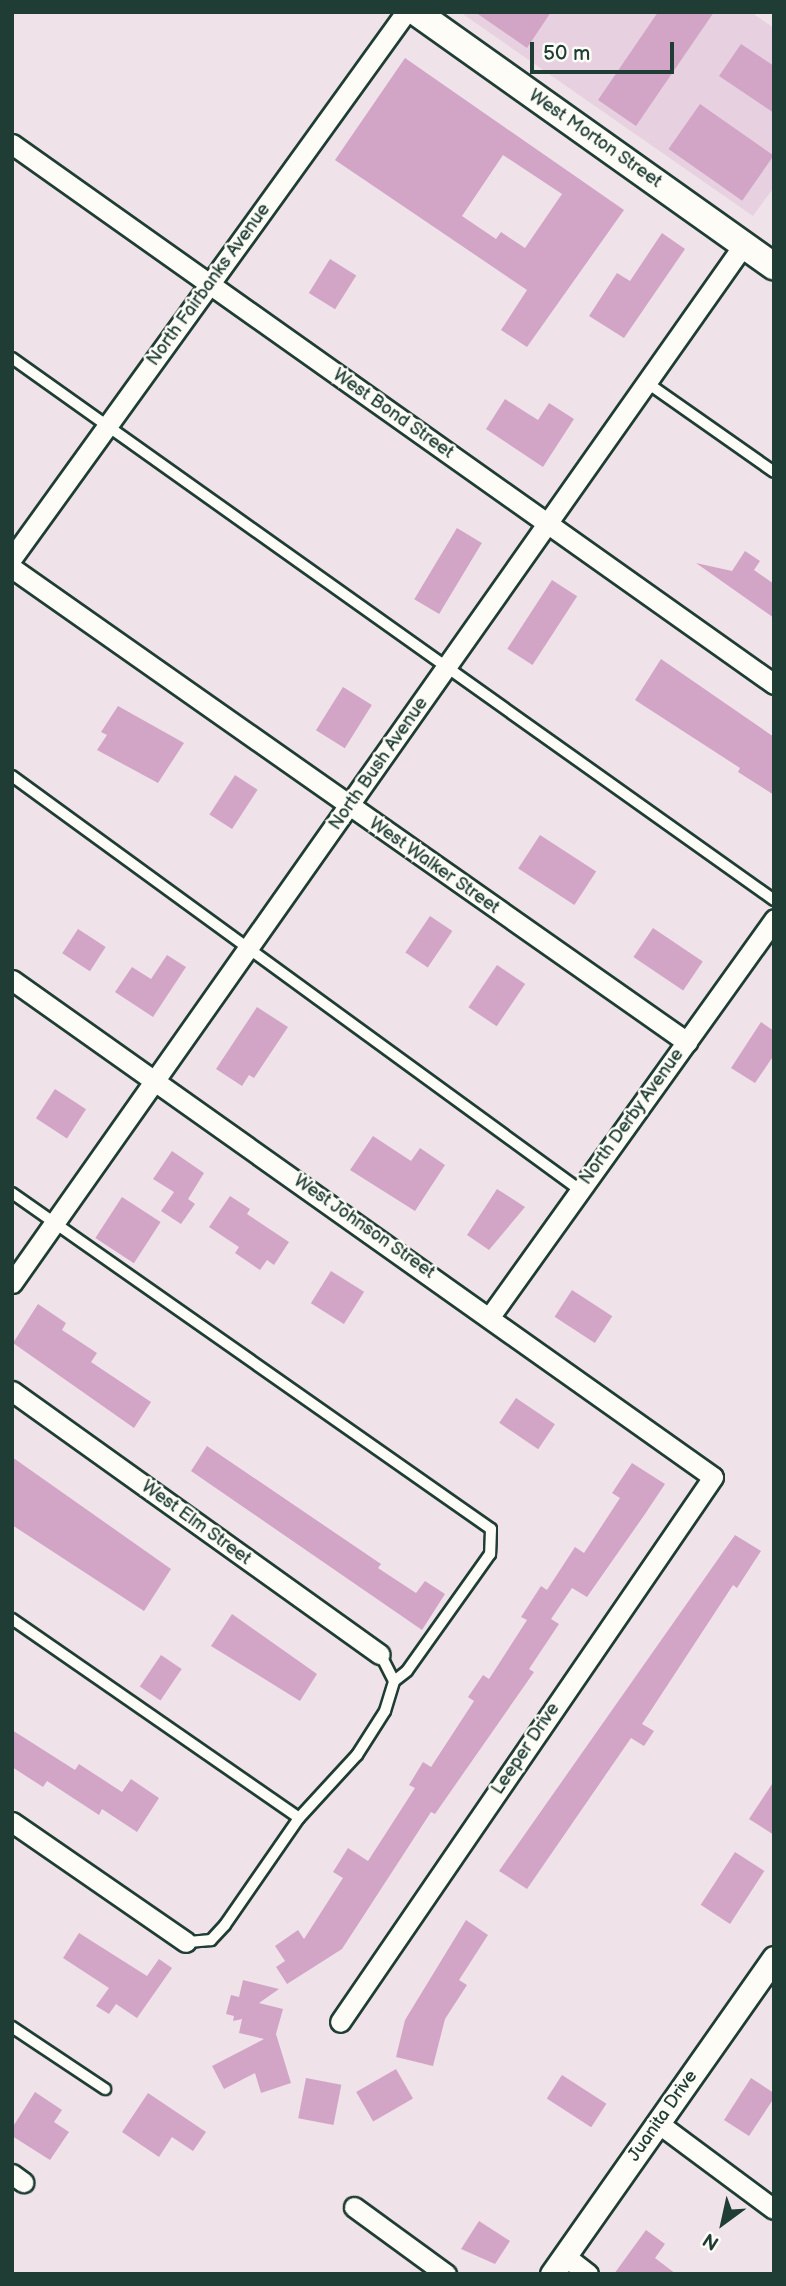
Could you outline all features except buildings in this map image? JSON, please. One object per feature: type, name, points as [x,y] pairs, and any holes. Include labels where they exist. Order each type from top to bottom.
[{"type":"main road","name":"West Morton Street","points":[[416,12],[774,266]]},
{"type":"street","name":"North Fairbanks Avenue","points":[[12,558],[406,12]]},
{"type":"street","name":"West Bond Street","points":[[12,144],[774,684]]},
{"type":"street","name":"North Bush Avenue","points":[[12,1283],[744,244]]},
{"type":"street","name":"West Walker Street","points":[[12,568],[349,808],[687,1042]]},
{"type":"street","name":"North Derby Avenue","points":[[491,1315],[772,925]]},
{"type":"street","name":"West Johnson Street","points":[[12,980],[491,1315],[713,1477]]},
{"type":"street","name":"West Elm Street","points":[[12,1391],[380,1654]]},
{"type":"street","name":"Leeper Drive","points":[[340,2022],[713,1477]]},
{"type":"street","points":[[12,1822],[186,1942]]},
{"type":"street","name":"Juanita Drive","points":[[559,2265],[774,1958]]},
{"type":"street","points":[[658,2123],[774,2209]]},
{"type":"street","points":[[354,2207],[446,2274]]},
{"type":"street","points":[[559,2265],[588,2274]]},
{"type":"lane","points":[[12,358],[448,665],[774,900]]},
{"type":"lane","points":[[646,382],[774,472]]},
{"type":"lane","points":[[12,776],[580,1191]]},
{"type":"lane","points":[[12,1193],[491,1529],[490,1554],[407,1671],[394,1681],[384,1711],[357,1755],[299,1818],[225,1925],[211,1940],[186,1942]]},
{"type":"lane","points":[[12,1619],[299,1818]]},
{"type":"lane","points":[[380,1654],[394,1681]]},
{"type":"lane","points":[[12,2026],[105,2089]]},
{"type":"shaded area","points":[[460,12],[751,12],[774,28],[774,187],[753,216]]}]
